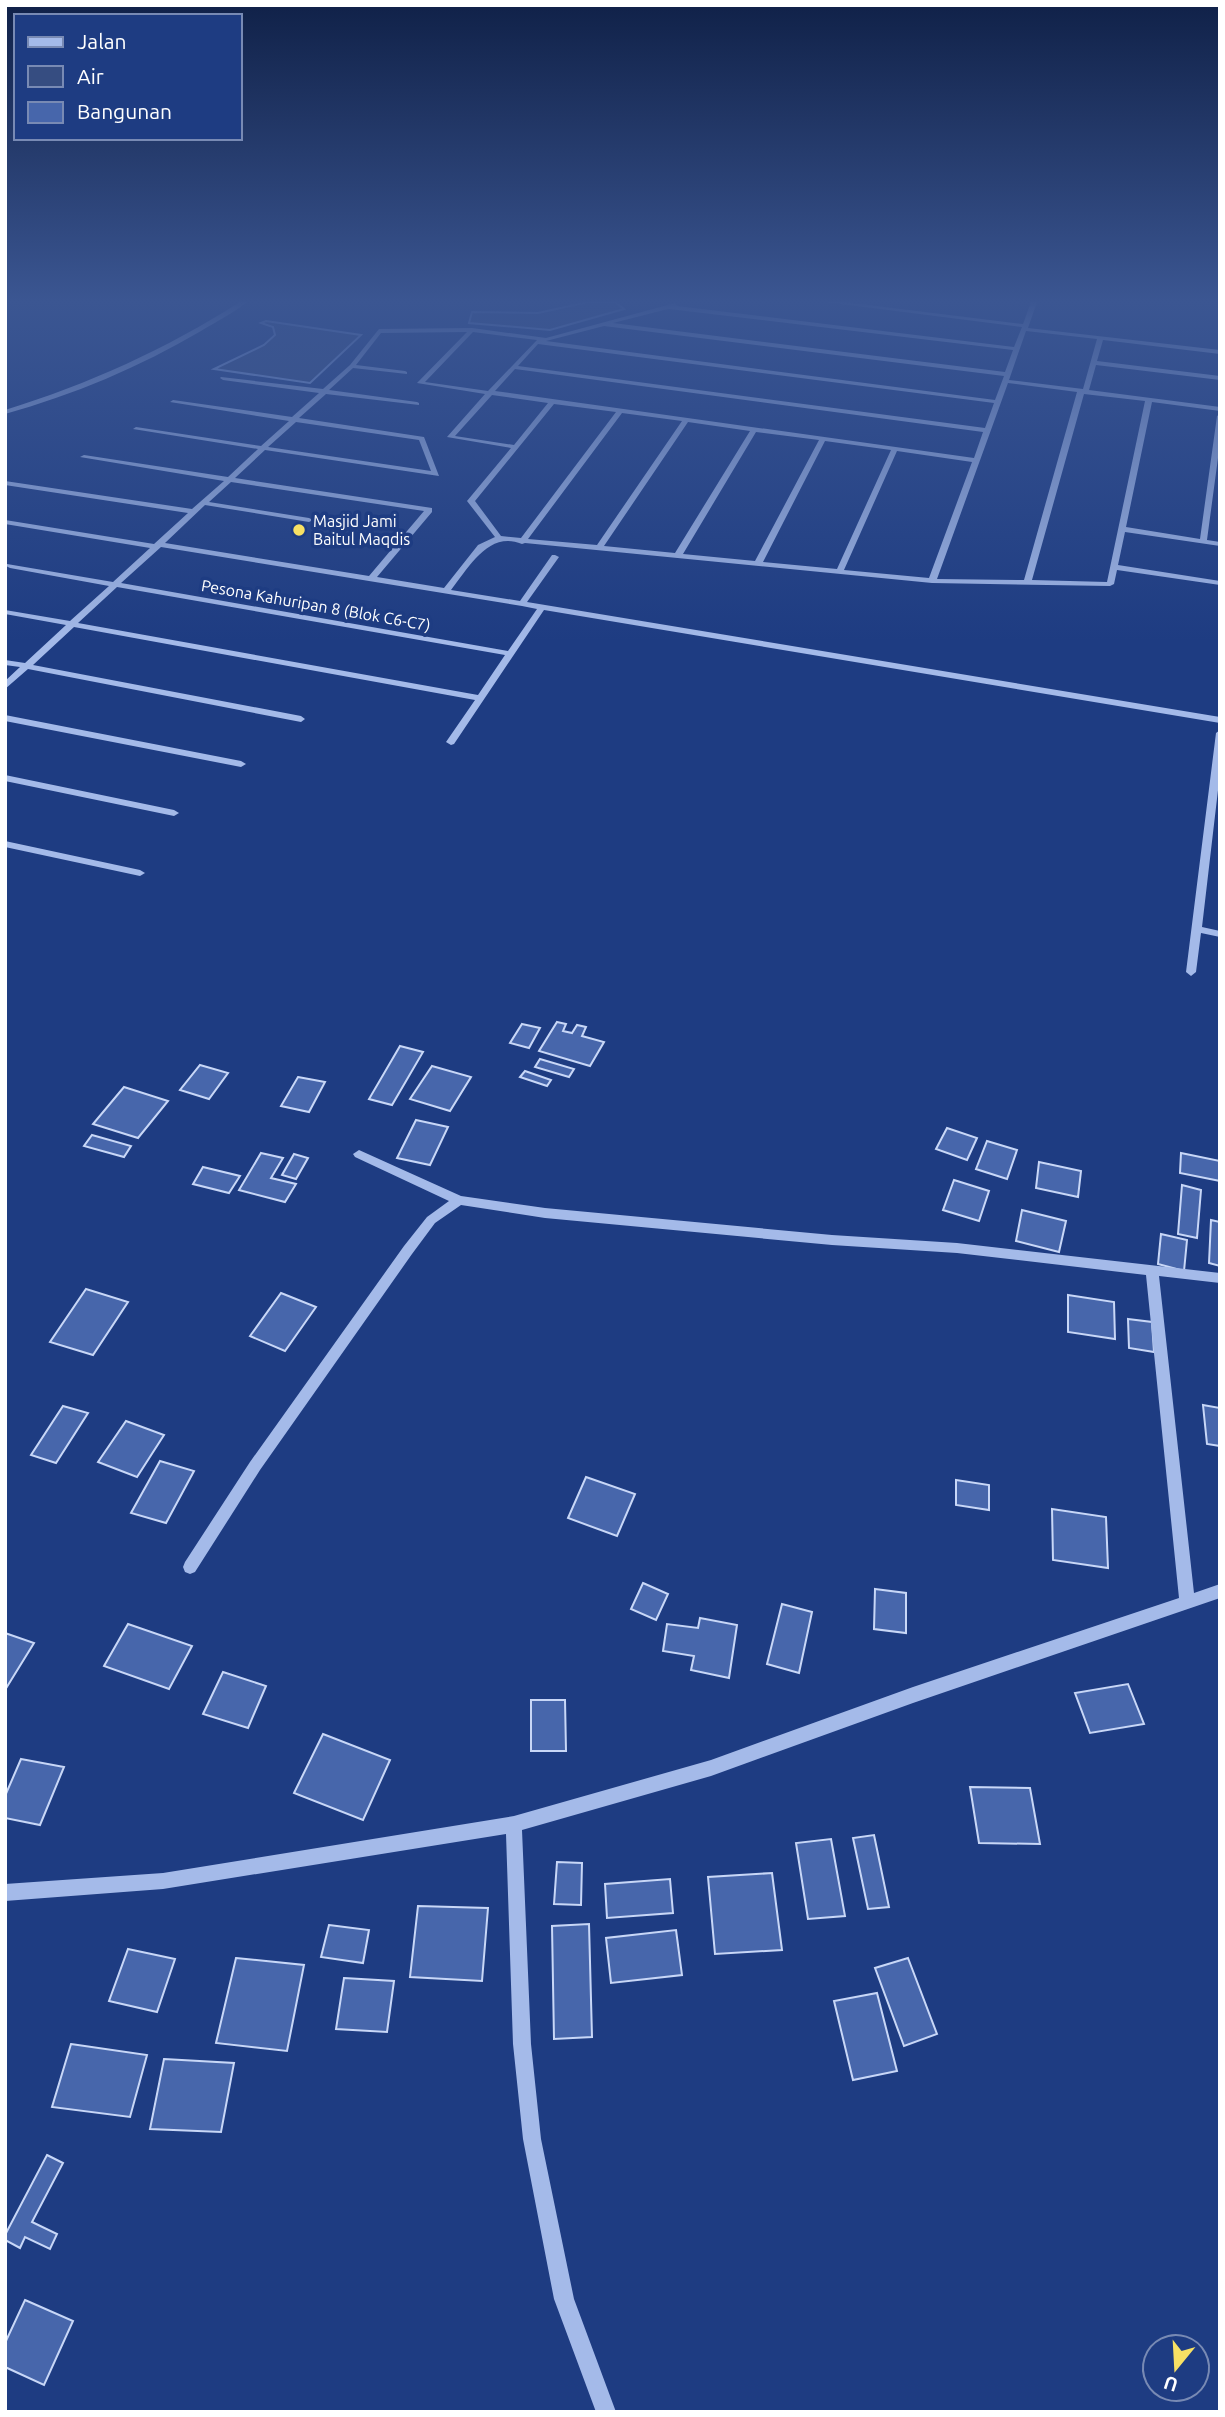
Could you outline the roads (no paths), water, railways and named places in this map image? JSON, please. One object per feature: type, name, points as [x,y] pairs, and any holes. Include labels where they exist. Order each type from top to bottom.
[{"type":"street","points":[[136,429],[436,474],[422,438],[259,415]]},
{"type":"street","points":[[5,686],[300,415]]},
{"type":"street","points":[[470,415],[450,437],[516,447]]},
{"type":"street","points":[[499,538],[471,501],[542,415]]},
{"type":"street","points":[[522,542],[617,415]]},
{"type":"street","points":[[648,415],[976,460]]},
{"type":"street","points":[[873,415],[987,430]]},
{"type":"street","points":[[932,581],[993,415]]},
{"type":"street","points":[[1027,583],[1076,415]]},
{"type":"street","points":[[446,591],[481,547],[499,538],[932,581],[1110,584],[1146,415]]},
{"type":"street","points":[[1203,541],[1220,415]]},
{"type":"street","points":[[598,549],[686,420]]},
{"type":"street","points":[[677,557],[754,429]]},
{"type":"street","points":[[757,565],[823,439]]},
{"type":"street","points":[[839,573],[895,449]]},
{"type":"street","points":[[84,457],[429,510],[371,579]]},
{"type":"street","points":[[5,483],[194,512]]},
{"type":"street","points":[[204,503],[309,520]]},
{"type":"street","points":[[5,522],[446,591],[1220,720]]},
{"type":"street","points":[[1122,529],[1220,544]]},
{"type":"street","points":[[522,604],[555,557]]},
{"type":"street","name":"Pesona Kahuripan 8 (Blok C6-C7)","points":[[10,566],[511,654]]},
{"type":"street","points":[[1114,567],[1220,583]]},
{"type":"street","points":[[451,742],[542,607]]},
{"type":"street","points":[[5,612],[481,698]]},
{"type":"street","points":[[5,662],[301,719]]},
{"type":"street","points":[[5,718],[241,764]]},
{"type":"street","points":[[1191,972],[1220,733]]},
{"type":"street","points":[[5,778],[174,813]]},
{"type":"street","points":[[5,844],[140,873]]},
{"type":"street","points":[[1196,929],[1220,934]]},
{"type":"street","points":[[359,1154],[459,1200],[545,1213],[832,1240],[957,1248],[1220,1278]]},
{"type":"street","points":[[190,1567],[255,1466],[408,1250],[432,1220],[459,1200]]},
{"type":"street","points":[[1152,1271],[1187,1601]]},
{"type":"street","points":[[5,1893],[163,1881],[513,1824],[711,1768],[913,1695],[1220,1591]]},
{"type":"street","points":[[513,1824],[522,2044],[532,2139],[564,2299],[607,2412]]},
{"type":"place","name":"Masjid Jami Baitul Maqdis","points":[[299,530]]}]
